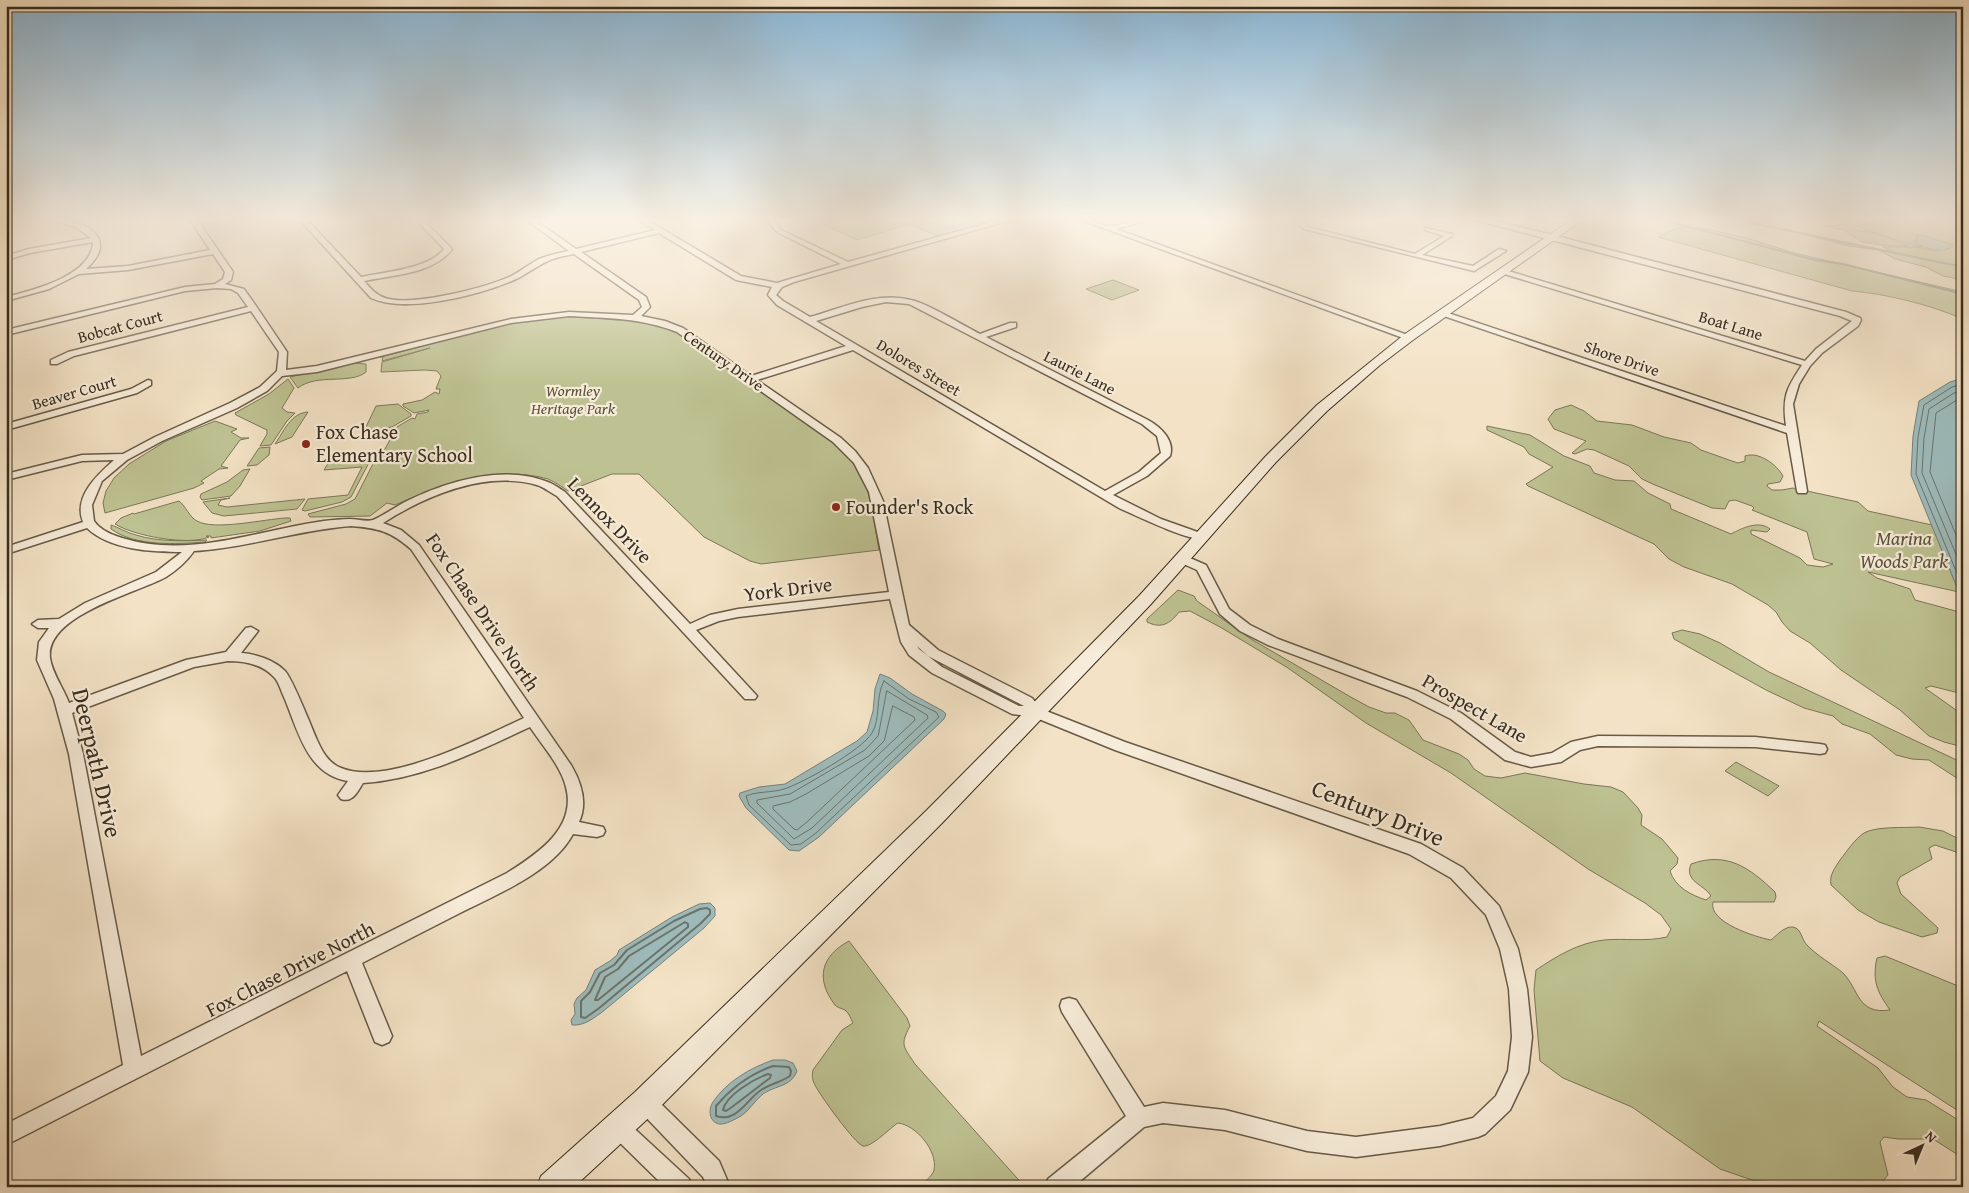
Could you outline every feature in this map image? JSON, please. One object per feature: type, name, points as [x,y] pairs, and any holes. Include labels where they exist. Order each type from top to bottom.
[{"type":"main road","points":[[552,1187],[645,1102],[927,824],[1183,559],[1271,459],[1311,418],[1354,379],[1409,337],[1500,274]]},
{"type":"street","points":[[6,298],[47,287],[74,274]]},
{"type":"street","points":[[217,286],[227,280],[229,274]]},
{"type":"street","points":[[352,274],[378,300],[392,305],[420,302],[495,284],[521,274]]},
{"type":"street","points":[[358,280],[386,274]]},
{"type":"street","points":[[607,274],[643,299],[646,307],[635,317]]},
{"type":"street","points":[[732,274],[739,278],[778,286],[813,274]]},
{"type":"street","points":[[1233,274],[1409,337]]},
{"type":"street","name":"Boat Lane","points":[[1508,274],[1807,364]]},
{"type":"street","points":[[1692,274],[1843,314],[1857,320],[1855,324],[1819,351],[1807,364],[1794,384],[1788,404],[1802,490]]},
{"type":"street","points":[[6,333],[180,290],[217,286],[238,289],[253,308],[285,357],[285,363],[280,374],[265,388],[246,401],[172,431],[123,457],[102,476],[87,498],[85,514],[90,523],[6,550]]},
{"type":"street","name":"Dolores Street","points":[[778,286],[772,295],[775,299],[1106,495],[1143,515],[1202,536]]},
{"type":"street","name":"Laurie Lane","points":[[810,320],[898,297],[923,307],[1142,420],[1157,430],[1165,441],[1166,454],[1144,474],[1106,495]]},
{"type":"street","name":"Bobcat Court","points":[[54,362],[71,354],[253,308]]},
{"type":"street","name":"Century Drive","points":[[280,374],[317,369],[518,320],[569,314],[608,314],[635,317],[662,323],[680,330],[838,440],[852,452],[865,468],[877,501],[896,595],[908,642],[914,652],[937,670],[1017,711],[1036,712],[1120,746],[1415,849],[1457,873],[1493,910],[1509,948],[1518,989],[1522,1037],[1518,1072],[1503,1103],[1478,1127],[1440,1136],[1356,1147],[1307,1141],[1225,1120],[1163,1113],[1138,1118],[1056,1187]]},
{"type":"street","name":"Shore Drive","points":[[1442,314],[1791,431]]},
{"type":"street","points":[[979,336],[1013,325]]},
{"type":"street","points":[[751,379],[855,346]]},
{"type":"street","name":"Beaver Court","points":[[6,427],[134,391],[148,383]]},
{"type":"street","points":[[6,477],[82,458],[123,457]]},
{"type":"street","name":"Lennox Drive","points":[[374,524],[413,502],[469,484],[486,480],[516,478],[544,483],[561,494],[750,696]]},
{"type":"street","name":"Fox Chase Drive North","points":[[6,1135],[513,878],[550,851],[568,827],[576,808],[577,796],[574,781],[415,547],[399,532],[374,524],[342,523],[320,525],[225,545],[191,548],[150,547],[127,543],[108,536],[94,528],[90,523]]},
{"type":"street","name":"Deerpath Drive","points":[[134,1070],[76,754],[65,710],[43,656],[44,646],[49,637],[62,623],[97,602],[160,575],[180,561],[191,548]]},
{"type":"street","name":"Prospect Lane","points":[[1183,559],[1202,568],[1224,611],[1244,628],[1274,642],[1412,694],[1456,716],[1510,756],[1531,762],[1556,758],[1576,746],[1598,741],[1755,742],[1820,749]]},
{"type":"street","name":"York Drive","points":[[688,629],[715,618],[738,613],[896,595]]},
{"type":"street","points":[[38,624],[62,623]]},
{"type":"street","points":[[230,657],[251,632]]},
{"type":"street","points":[[65,710],[184,666],[211,659],[230,657],[261,661],[273,667],[280,675],[318,758],[326,767],[338,774],[381,778],[424,767],[533,720]]},
{"type":"street","points":[[346,795],[359,777]]},
{"type":"street","points":[[568,827],[597,831]]},
{"type":"street","points":[[352,960],[382,1036]]},
{"type":"street","points":[[1069,1006],[1138,1118]]},
{"type":"street","points":[[645,1102],[711,1169],[719,1187]]},
{"type":"street","points":[[618,1127],[681,1187]]},
{"type":"green space","points":[[1790,274],[1884,274],[1963,292],[1963,319],[1909,301],[1852,291]]},
{"type":"green space","points":[[1939,274],[1963,274],[1963,280]]},
{"type":"green space","points":[[1113,280],[1139,290],[1112,300],[1086,289]]},
{"type":"green space","name":"Wormley Heritage Park","points":[[578,316],[628,319],[676,332],[839,446],[850,458],[864,482],[872,507],[879,550],[761,564],[750,561],[704,537],[639,474],[612,474],[568,491],[548,479],[530,475],[510,474],[491,476],[450,485],[395,505],[387,503],[370,516],[310,517],[308,514],[346,504],[355,499],[376,458],[380,458],[397,427],[412,418],[415,419],[417,414],[428,412],[429,410],[414,413],[403,406],[403,404],[422,400],[435,392],[439,394],[440,389],[436,389],[441,376],[437,371],[381,372],[382,362],[430,348],[382,361],[383,357],[380,357],[506,324],[540,318]]},
{"type":"green space","points":[[354,363],[366,364],[366,372],[351,378],[314,381],[298,388],[290,377]]},
{"type":"green space","points":[[288,379],[294,388],[282,408],[287,412],[295,413],[287,421],[271,445],[260,446],[267,434],[267,430],[235,413],[269,394]]},
{"type":"green space","points":[[398,404],[411,416],[392,427],[386,428],[383,434],[372,434],[375,429],[365,429],[376,406]]},
{"type":"green space","name":"Marina Woods Park","points":[[1571,405],[1584,411],[1597,421],[1632,425],[1664,437],[1691,443],[1701,450],[1738,463],[1745,461],[1745,456],[1756,455],[1762,457],[1772,464],[1783,476],[1780,482],[1768,484],[1767,486],[1772,490],[1793,488],[1858,502],[1868,511],[1932,525],[1959,592],[1868,572],[1877,578],[1910,589],[1915,600],[1963,613],[1963,694],[1931,686],[1925,688],[1963,715],[1963,747],[1929,736],[1900,710],[1841,670],[1810,643],[1790,631],[1776,612],[1768,605],[1732,584],[1684,567],[1669,559],[1654,544],[1528,486],[1526,484],[1553,467],[1529,454],[1524,447],[1487,430],[1487,426],[1530,435],[1564,456],[1590,466],[1594,473],[1615,480],[1634,481],[1648,493],[1670,504],[1671,509],[1731,534],[1750,526],[1766,526],[1770,529],[1767,532],[1751,530],[1751,534],[1800,558],[1807,565],[1823,567],[1833,564],[1814,559],[1807,532],[1752,510],[1754,508],[1752,506],[1735,500],[1729,501],[1725,509],[1712,508],[1642,479],[1629,466],[1594,450],[1587,449],[1575,454],[1572,453],[1586,441],[1554,429],[1548,419],[1555,410]]},
{"type":"green space","points":[[308,412],[292,437],[275,444],[292,419]]},
{"type":"green space","points":[[215,421],[237,429],[231,432],[241,438],[249,438],[240,440],[221,466],[228,468],[219,469],[201,481],[204,483],[194,488],[105,513],[103,503],[106,491],[114,478],[129,464],[166,441]]},
{"type":"green space","points":[[270,447],[269,455],[257,465],[247,466],[259,448]]},
{"type":"green space","points":[[374,453],[351,497],[342,502],[305,511],[302,510],[308,499],[348,495],[362,467],[324,470],[329,462],[359,460],[363,454]]},
{"type":"green space","points":[[250,469],[240,486],[231,496],[202,500],[200,497],[201,494],[227,482],[243,470]]},
{"type":"green space","points":[[230,498],[221,500],[218,505],[227,507],[305,499],[297,509],[224,516],[212,513],[203,502]]},
{"type":"green space","points":[[179,501],[194,519],[205,524],[227,525],[286,518],[290,518],[291,521],[260,531],[211,538],[211,536],[206,536],[209,537],[200,540],[175,540],[148,536],[115,524],[121,518],[133,513]]},
{"type":"green space","points":[[111,525],[133,534],[153,539],[207,540],[205,542],[182,543],[144,542],[121,535],[111,529]]},
{"type":"green space","points":[[1178,590],[1194,596],[1197,601],[1251,639],[1349,696],[1369,707],[1386,713],[1395,713],[1409,720],[1423,740],[1459,754],[1468,760],[1474,769],[1485,776],[1501,778],[1525,773],[1611,787],[1623,792],[1642,815],[1641,825],[1662,839],[1678,858],[1677,864],[1670,871],[1672,877],[1680,886],[1689,893],[1706,900],[1711,896],[1692,879],[1690,875],[1691,864],[1704,860],[1716,860],[1727,861],[1747,869],[1775,892],[1774,902],[1713,902],[1713,909],[1718,916],[1744,932],[1771,940],[1787,928],[1796,928],[1811,949],[1843,973],[1860,999],[1871,1009],[1879,1011],[1890,1010],[1879,991],[1875,979],[1877,958],[1885,956],[1963,988],[1963,1114],[1819,1021],[1817,1026],[1878,1068],[1893,1087],[1907,1097],[1926,1100],[1963,1123],[1963,1158],[1933,1139],[1884,1137],[1880,1142],[1888,1175],[1882,1182],[1859,1187],[1774,1187],[1766,1181],[1755,1181],[1720,1169],[1632,1107],[1563,1078],[1540,1061],[1534,990],[1536,970],[1568,951],[1585,944],[1604,940],[1667,937],[1671,929],[1661,915],[1645,903],[1588,869],[1451,773],[1366,723],[1288,668],[1220,627],[1190,611],[1179,612],[1172,620],[1165,624],[1157,625],[1147,622],[1147,619]]},
{"type":"green space","points":[[1682,630],[1700,634],[1720,643],[1769,672],[1963,763],[1963,782],[1929,760],[1912,759],[1896,755],[1870,734],[1842,724],[1833,716],[1804,708],[1766,690],[1674,639],[1672,633]]},
{"type":"green space","points":[[1736,762],[1779,786],[1768,796],[1725,771]]},
{"type":"green space","points":[[1919,827],[1943,831],[1963,841],[1963,860],[1956,852],[1935,845],[1929,848],[1932,859],[1900,877],[1897,883],[1901,894],[1938,928],[1937,933],[1922,937],[1879,922],[1858,910],[1831,885],[1833,872],[1840,860],[1864,833],[1883,828]]},
{"type":"green space","points":[[849,941],[907,1018],[910,1026],[904,1045],[915,1064],[1025,1187],[918,1187],[931,1175],[934,1170],[934,1163],[929,1147],[918,1134],[905,1125],[898,1123],[876,1141],[863,1146],[845,1128],[830,1108],[814,1083],[812,1078],[813,1070],[842,1030],[853,1023],[845,1010],[835,1005],[825,986],[823,977],[827,961],[832,954]]},
{"type":"water","points":[[1963,378],[1963,602],[1911,475],[1913,436],[1919,401],[1950,382]]},
{"type":"water","points":[[880,674],[890,678],[912,694],[943,711],[946,714],[944,719],[819,837],[799,851],[789,850],[746,808],[739,796],[740,793],[759,787],[785,784],[857,741],[867,732],[873,711],[875,689]]},
{"type":"water","points":[[710,903],[715,908],[715,916],[704,928],[601,1013],[584,1023],[572,1025],[571,1020],[575,1014],[574,1004],[577,998],[586,990],[595,970],[610,961],[617,955],[619,950],[672,917],[699,904]]},
{"type":"water","points":[[773,1060],[785,1060],[793,1063],[797,1071],[791,1080],[763,1094],[741,1116],[722,1124],[713,1121],[710,1115],[711,1105],[718,1095],[747,1072]]},
{"type":"waterway","points":[[1882,274],[1963,294]]},
{"type":"place","name":"Fox Chase Elementary School","points":[[306,444]]},
{"type":"place","name":"Founder's Rock","points":[[836,507]]}]
